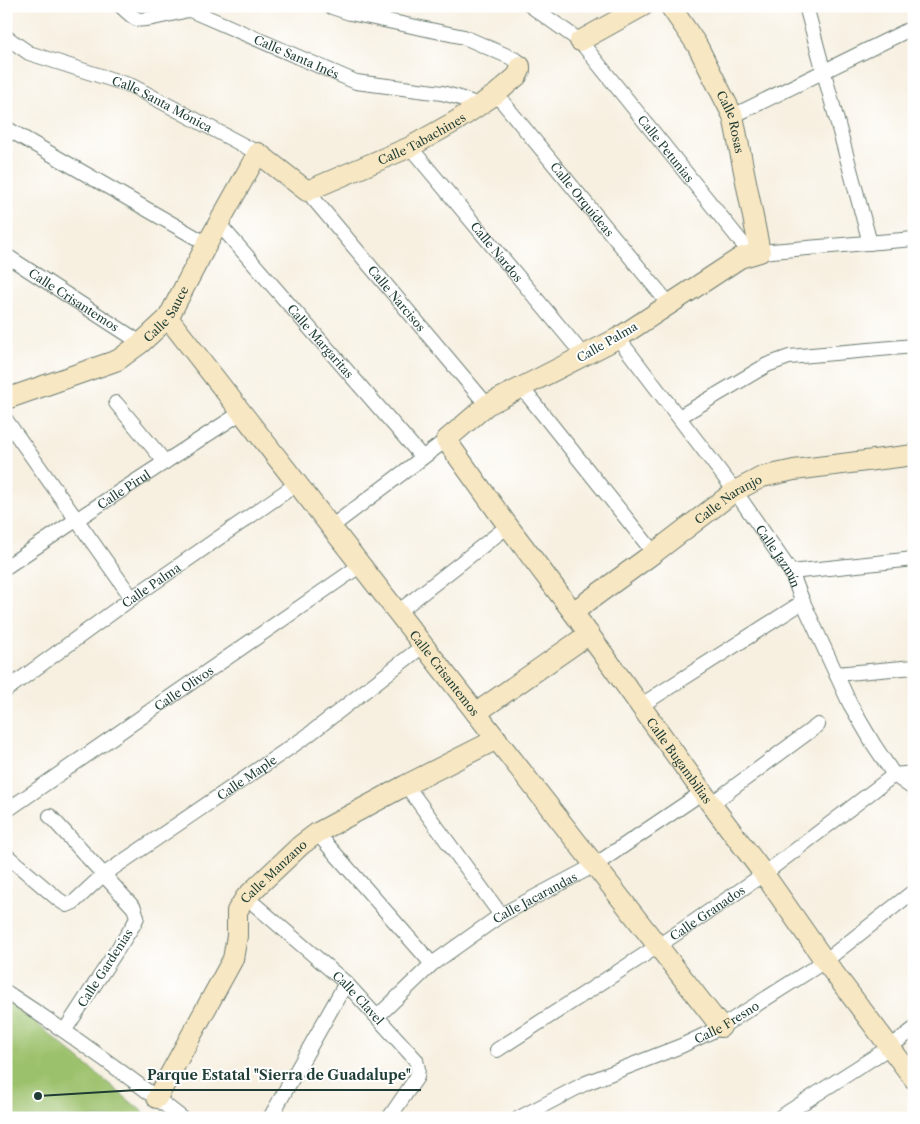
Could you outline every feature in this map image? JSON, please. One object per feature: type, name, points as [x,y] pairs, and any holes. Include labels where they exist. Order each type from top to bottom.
[{"type":"street","name":"Calle Santa Inés","points":[[120,6],[137,19],[146,19],[190,10],[356,82],[442,93],[479,105]]},
{"type":"street","points":[[329,6],[350,13],[464,37],[512,58],[520,66]]},
{"type":"street","name":"Calle Petunias","points":[[531,6],[580,41],[756,253]]},
{"type":"street","points":[[580,41],[643,6]]},
{"type":"street","name":"Calle Rosas","points":[[670,6],[697,45],[733,116],[756,253]]},
{"type":"street","points":[[806,6],[870,243]]},
{"type":"street","points":[[733,116],[914,27]]},
{"type":"street","name":"Calle Santa Mónica","points":[[6,37],[29,53],[132,86],[258,153],[307,191]]},
{"type":"street","name":"Calle Tabachines","points":[[307,191],[410,147],[456,121],[496,94],[517,76],[520,66]]},
{"type":"street","name":"Calle Orquídeas","points":[[496,94],[669,304]]},
{"type":"street","points":[[6,128],[207,244]]},
{"type":"street","name":"Calle Nardos","points":[[410,147],[584,356]]},
{"type":"street","name":"Calle Sauce","points":[[6,399],[118,360],[141,343],[168,318],[258,153]]},
{"type":"street","name":"Calle Narcisos","points":[[307,191],[487,405]]},
{"type":"street","name":"Calle Margaritas","points":[[219,224],[422,457]]},
{"type":"street","name":"Calle Palma","points":[[332,527],[446,440],[487,405],[618,338],[740,258],[756,253],[914,239]]},
{"type":"street","name":"Calle Crisantemos","points":[[7,256],[141,343]]},
{"type":"street","name":"Calle Crisantemos","points":[[168,318],[721,1026]]},
{"type":"street","name":"Calle Jazmín","points":[[618,338],[735,491],[791,572],[850,704],[894,775],[914,789]]},
{"type":"street","points":[[679,417],[767,364],[789,357],[914,346]]},
{"type":"street","points":[[522,388],[654,553]]},
{"type":"street","points":[[116,403],[165,462]]},
{"type":"street","name":"Calle Pirul","points":[[6,567],[242,412]]},
{"type":"street","points":[[6,420],[132,598]]},
{"type":"street","name":"Calle Bugambilias","points":[[446,440],[764,874],[825,961],[914,1079]]},
{"type":"street","name":"Calle Naranjo","points":[[573,612],[735,491],[762,477],[794,470],[914,455]]},
{"type":"street","name":"Calle Palma","points":[[6,690],[132,598],[298,483]]},
{"type":"street","points":[[398,612],[508,526]]},
{"type":"street","points":[[791,572],[914,560]]},
{"type":"street","name":"Calle Olivos","points":[[6,810],[361,565]]},
{"type":"street","points":[[640,706],[803,602]]},
{"type":"street","points":[[476,712],[588,634]]},
{"type":"street","name":"Calle Maple","points":[[6,855],[59,900],[67,905],[74,902],[103,875],[307,736],[424,645]]},
{"type":"street","points":[[836,674],[914,667]]},
{"type":"street","name":"Calle Jacarandas","points":[[377,1017],[432,964],[501,916],[595,865],[707,798],[818,725]]},
{"type":"street","name":"Calle Manzano","points":[[157,1098],[233,959],[237,936],[237,911],[246,897],[301,845],[317,833],[497,739]]},
{"type":"street","points":[[894,775],[914,773]]},
{"type":"street","name":"Calle Granados","points":[[497,1050],[658,946],[764,874],[894,775]]},
{"type":"street","points":[[406,785],[501,916]]},
{"type":"street","name":"Calle Gardenias","points":[[50,816],[134,908],[136,917],[134,924],[65,1030]]},
{"type":"street","points":[[317,833],[432,964]]},
{"type":"street","name":"Calle Fresno","points":[[519,1118],[586,1084],[681,1046],[721,1026],[825,961],[914,891]]},
{"type":"street","name":"Calle Clavel","points":[[246,897],[346,983],[416,1060],[417,1077],[389,1118]]},
{"type":"street","points":[[270,1118],[346,983]]},
{"type":"street","points":[[6,992],[65,1030],[182,1118]]},
{"type":"street","points":[[779,1118],[890,1047],[914,1029]]},
{"type":"green space","points":[[6,998],[150,1118],[6,1118]]},
{"type":"place","name":"Parque Estatal \"Sierra de Guadalupe\"","points":[[38,1096]]}]
